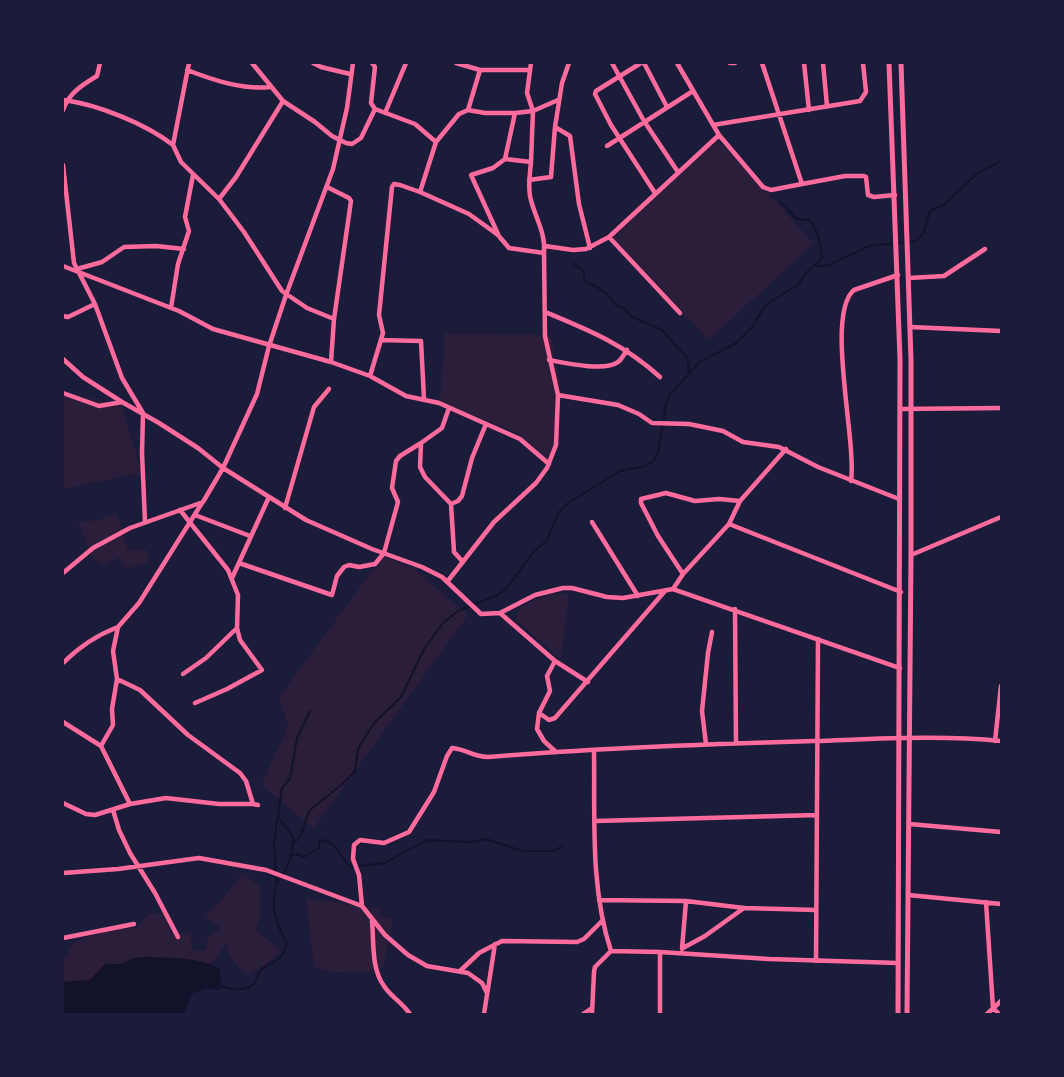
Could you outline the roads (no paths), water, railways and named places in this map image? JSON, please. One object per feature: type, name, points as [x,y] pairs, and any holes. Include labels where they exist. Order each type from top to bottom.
[{"type":"street","points":[[63,110],[65,100],[80,86],[97,76],[100,63]]},
{"type":"street","points":[[173,145],[189,63]]},
{"type":"street","points":[[252,63],[283,100],[340,141],[349,144],[358,141],[375,109]]},
{"type":"street","points":[[313,63],[350,74]]},
{"type":"street","points":[[63,663],[102,633],[118,627],[139,603],[223,468],[257,394],[269,346],[286,295],[327,187],[347,108],[353,63]]},
{"type":"street","points":[[372,63],[375,67],[371,103],[375,109],[415,124],[436,141]]},
{"type":"street","points":[[385,113],[406,63]]},
{"type":"street","points":[[456,63],[480,69],[530,70]]},
{"type":"street","points":[[447,582],[494,522],[536,483],[549,464],[557,440],[558,395],[545,336],[545,246],[531,197],[529,180],[533,111],[527,97],[531,63]]},
{"type":"street","points":[[529,180],[551,177],[558,100],[563,76],[569,63]]},
{"type":"street","points":[[612,63],[644,121],[678,172]]},
{"type":"street","points":[[656,193],[611,125],[595,93],[643,63],[667,107]]},
{"type":"street","points":[[677,63],[719,135],[766,189],[845,176],[864,176],[868,195],[874,197],[895,195]]},
{"type":"street","points":[[730,63],[735,63]]},
{"type":"street","points":[[762,63],[802,184]]},
{"type":"street","points":[[804,63],[809,110]]},
{"type":"street","points":[[823,63],[827,106]]},
{"type":"street","points":[[713,125],[863,99],[866,92],[863,63]]},
{"type":"street","points":[[889,63],[898,253],[900,409],[898,1014]]},
{"type":"street","points":[[901,63],[908,236],[911,409],[907,1014]]},
{"type":"street","points":[[468,110],[480,69]]},
{"type":"street","points":[[187,70],[212,79],[246,86],[270,87]]},
{"type":"street","points":[[607,146],[693,91]]},
{"type":"street","points":[[65,100],[119,116],[173,145],[181,162],[219,200],[244,232],[279,288],[307,308],[334,319]]},
{"type":"street","points":[[219,200],[236,177],[283,100]]},
{"type":"street","points":[[420,192],[436,141],[459,114],[468,110],[485,113],[533,111],[558,100]]},
{"type":"street","points":[[498,235],[470,177],[472,174],[497,166],[505,159],[515,113]]},
{"type":"street","points":[[555,127],[570,136],[579,204],[590,248]]},
{"type":"street","points":[[545,246],[573,250],[590,248],[609,237],[719,135]]},
{"type":"street","points":[[505,159],[531,162]]},
{"type":"street","points":[[63,165],[72,250],[78,271],[95,304],[122,378],[143,413],[145,522]]},
{"type":"street","points":[[171,308],[178,264],[189,231],[185,217],[193,175]]},
{"type":"street","points":[[370,376],[382,340],[383,330],[379,315],[392,187],[396,184],[469,214],[498,235],[509,248],[544,253]]},
{"type":"street","points":[[327,187],[351,201],[334,319],[331,362]]},
{"type":"street","points":[[609,237],[680,313]]},
{"type":"street","points":[[78,271],[102,262],[124,248],[156,246],[184,249]]},
{"type":"street","points":[[909,278],[944,276],[985,249]]},
{"type":"street","points":[[63,266],[171,308],[213,329],[331,362],[370,376],[396,392],[449,408],[520,439],[549,464]]},
{"type":"street","points":[[851,481],[852,460],[845,396],[843,323],[845,306],[849,295],[854,290],[898,275]]},
{"type":"street","points":[[63,316],[68,317],[95,304]]},
{"type":"street","points":[[545,312],[596,333],[627,350],[660,377]]},
{"type":"street","points":[[910,327],[1001,331]]},
{"type":"street","points":[[382,340],[421,341],[424,399]]},
{"type":"street","points":[[549,360],[583,366],[614,364],[627,350]]},
{"type":"street","points":[[63,359],[83,377],[198,448],[223,468],[306,520],[422,567],[447,582],[478,612],[500,613],[536,595],[554,590],[572,588],[607,597],[639,596],[673,589],[900,668]]},
{"type":"street","points":[[285,507],[314,407],[329,389]]},
{"type":"street","points":[[63,393],[99,406],[122,402]]},
{"type":"street","points":[[558,395],[618,405],[639,414],[652,423],[689,424],[723,431],[743,442],[786,449],[818,468],[899,498]]},
{"type":"street","points":[[239,563],[330,595],[334,590],[337,576],[344,567],[375,564],[384,553],[398,502],[392,488],[396,461],[442,428],[449,408]]},
{"type":"street","points":[[900,409],[1001,408]]},
{"type":"street","points":[[451,504],[462,496],[472,458],[486,424]]},
{"type":"street","points":[[421,443],[418,458],[422,472],[451,504],[454,552],[463,562]]},
{"type":"street","points":[[673,589],[683,574],[729,524],[740,501],[786,449]]},
{"type":"street","points":[[683,574],[658,536],[641,499],[666,493],[696,501],[740,501]]},
{"type":"street","points":[[232,578],[269,497]]},
{"type":"street","points":[[63,573],[93,548],[130,528],[202,502]]},
{"type":"street","points":[[180,510],[225,564],[238,596],[237,628],[242,643],[262,670],[195,703]]},
{"type":"street","points":[[195,515],[250,536]]},
{"type":"street","points":[[911,555],[1001,517]]},
{"type":"street","points":[[591,522],[639,596]]},
{"type":"street","points":[[729,524],[901,592]]},
{"type":"street","points":[[539,713],[553,720],[665,591]]},
{"type":"street","points":[[735,609],[736,743]]},
{"type":"street","points":[[500,613],[555,661],[588,682]]},
{"type":"street","points":[[101,746],[113,725],[112,708],[117,679],[113,651],[118,627]]},
{"type":"street","points":[[183,674],[206,658],[237,628]]},
{"type":"street","points":[[706,744],[702,711],[712,632]]},
{"type":"street","points":[[816,961],[818,639]]},
{"type":"street","points":[[555,661],[547,678],[550,691],[539,713],[537,729],[544,741],[556,752]]},
{"type":"street","points":[[63,803],[91,815],[130,804],[166,798],[219,804],[256,805],[240,772],[188,735],[140,690],[117,679]]},
{"type":"street","points":[[362,906],[359,875],[353,859],[354,845],[360,840],[384,843],[409,832],[434,792],[450,749],[455,748],[478,757],[736,743],[910,738],[998,741],[1001,686]]},
{"type":"street","points":[[63,722],[101,746],[130,804]]},
{"type":"street","points":[[594,751],[599,900],[602,921],[611,951]]},
{"type":"street","points":[[113,810],[123,840],[178,937]]},
{"type":"street","points":[[595,821],[817,815]]},
{"type":"street","points":[[909,824],[1001,832]]},
{"type":"street","points":[[63,873],[137,867],[199,858],[266,870],[362,906],[385,935],[417,961],[426,966],[460,971],[476,978],[487,993]]},
{"type":"street","points":[[908,895],[1001,904]]},
{"type":"street","points":[[599,900],[686,901],[744,908],[816,910]]},
{"type":"street","points":[[682,951],[686,901]]},
{"type":"street","points":[[986,902],[993,1008],[999,1014]]},
{"type":"street","points":[[682,951],[744,908]]},
{"type":"street","points":[[372,919],[377,972],[386,989],[401,1002],[410,1014]]},
{"type":"street","points":[[460,971],[479,953],[495,944],[509,940],[577,942],[584,939],[602,921]]},
{"type":"street","points":[[63,938],[134,924]]},
{"type":"street","points":[[484,1014],[495,944]]},
{"type":"street","points":[[583,1014],[592,1011],[596,967],[611,951],[682,951],[816,961],[898,963]]},
{"type":"street","points":[[660,952],[660,1014]]},
{"type":"street","points":[[987,1014],[1001,1000]]},
{"type":"waterway","points":[[817,266],[829,265],[869,246],[916,241],[924,232],[930,211],[943,205],[978,173],[1001,161]]},
{"type":"waterway","points":[[293,844],[301,836],[309,811],[355,771],[358,749],[363,740],[375,722],[401,697],[424,649],[443,623],[458,611],[506,589],[532,554],[546,541],[559,512],[568,503],[620,471],[646,466],[653,461],[658,453],[666,404],[671,393],[700,362],[736,343],[753,326],[763,309],[774,299],[798,285],[807,272],[822,258],[815,228],[809,220],[797,219],[780,201]]},
{"type":"waterway","points":[[573,263],[583,271],[585,282],[606,293],[617,306],[623,307],[632,317],[662,330],[688,359],[689,372]]},
{"type":"waterway","points":[[276,883],[274,842],[282,788],[290,779],[297,738],[310,711]]},
{"type":"waterway","points":[[221,986],[244,989],[253,985],[261,970],[278,960],[285,950],[287,943],[277,922],[274,893],[289,861],[293,837],[278,817]]},
{"type":"waterway","points":[[290,856],[297,854],[304,857],[319,848],[319,842],[322,840],[335,847],[351,867],[385,863],[428,840],[469,842],[486,839],[523,851],[553,851],[563,846]]}]
